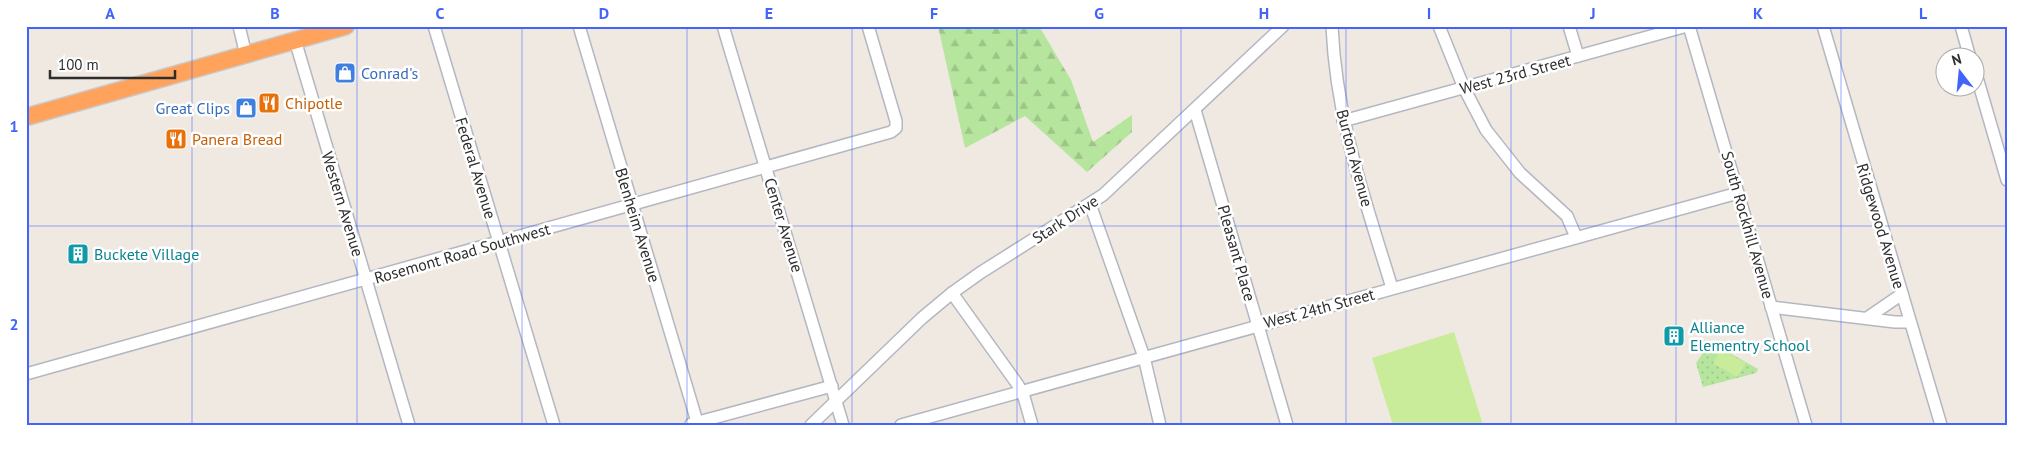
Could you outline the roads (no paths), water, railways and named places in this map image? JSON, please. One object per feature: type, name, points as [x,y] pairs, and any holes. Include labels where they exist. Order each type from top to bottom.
[{"type":"highway","points":[[26,117],[346,26]]},
{"type":"street","points":[[239,26],[246,55]]},
{"type":"street","name":"Federal Avenue","points":[[434,26],[554,425]]},
{"type":"street","name":"Blenheim Avenue","points":[[579,26],[695,424]]},
{"type":"street","name":"Center Avenue","points":[[723,26],[843,425]]},
{"type":"street","name":"Rosemont Road Southwest","points":[[26,374],[892,132],[896,128],[896,121],[868,26]]},
{"type":"street","name":"Stark Drive","points":[[810,425],[922,318],[952,293],[980,273],[1090,204],[1283,26]]},
{"type":"street","name":"Burton Avenue","points":[[1332,26],[1335,74],[1343,121],[1354,164],[1392,288]]},
{"type":"street","points":[[1439,26],[1464,88],[1486,130],[1529,183],[1567,216],[1576,237]]},
{"type":"street","points":[[1569,26],[1578,56]]},
{"type":"street","name":"West 23rd Street","points":[[1343,121],[1688,26]]},
{"type":"street","name":"South Rockhill Avenue","points":[[1688,26],[1806,425]]},
{"type":"street","name":"Ridgewood Avenue","points":[[1823,26],[1941,425]]},
{"type":"street","points":[[1961,26],[1967,48]]},
{"type":"street","name":"Western Avenue","points":[[295,40],[409,425]]},
{"type":"street","points":[[1983,98],[2007,180]]},
{"type":"street","name":"Pleasant Place","points":[[1194,110],[1287,425]]},
{"type":"street","name":"West 24th Street","points":[[904,424],[1738,193]]},
{"type":"street","points":[[1090,204],[1144,357],[1160,425]]},
{"type":"street","points":[[952,293],[1021,391],[1032,425]]},
{"type":"street","points":[[1867,318],[1902,294]]},
{"type":"street","points":[[1772,307],[1910,322]]},
{"type":"street","points":[[695,424],[832,386]]},
{"type":"place","name":"Conrad's","points":[[345,73]]},
{"type":"place","name":"Chipotle","points":[[269,103]]},
{"type":"place","name":"Great Clips","points":[[246,108]]},
{"type":"place","name":"Panera Bread","points":[[176,139]]},
{"type":"place","name":"Buckete Village","points":[[78,254]]},
{"type":"place","name":"Alliance Elementry School","points":[[1674,336]]}]
